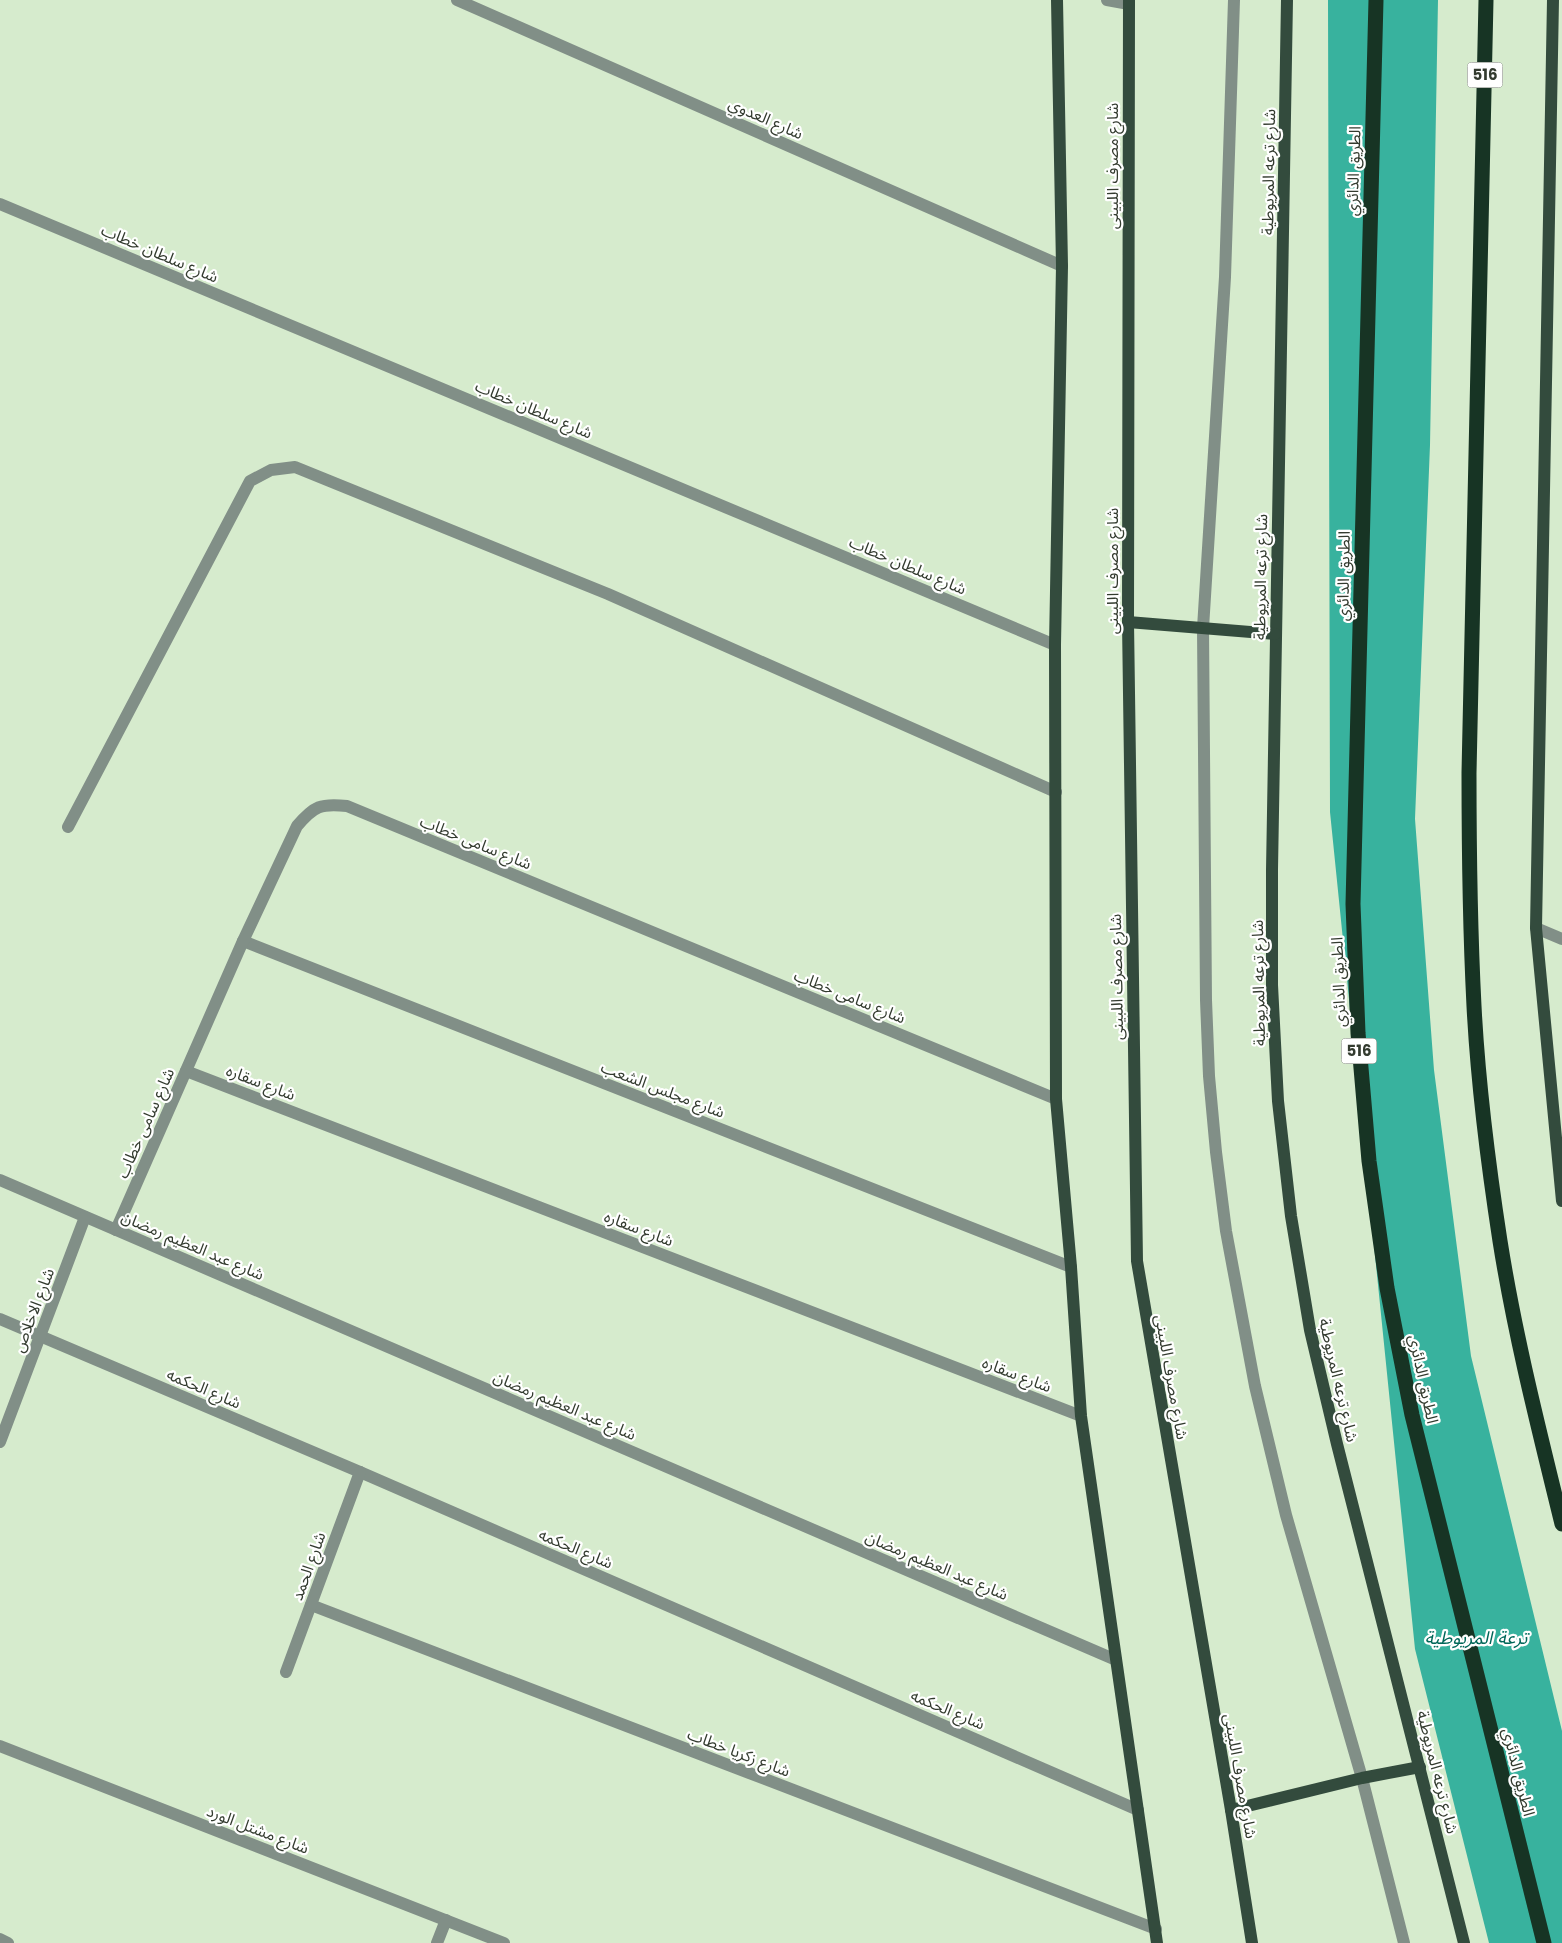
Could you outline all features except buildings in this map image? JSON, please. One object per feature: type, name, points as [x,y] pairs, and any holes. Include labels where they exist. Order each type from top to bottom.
[{"type":"highway","name":"الطريق الدائري","points":[[1376,0],[1353,904],[1360,1062],[1369,1161],[1387,1288],[1412,1415],[1544,1943]]},
{"type":"highway","name":"516","points":[[1486,0],[1469,773],[1469,890],[1474,1008],[1485,1124],[1500,1241],[1522,1356],[1562,1524]]},
{"type":"main road","points":[[1057,0],[1062,266],[1055,644],[1056,1099],[1071,1267],[1081,1416],[1157,1943]]},
{"type":"main road","name":"شارع ترعه المريوطية","points":[[1287,0],[1275,634],[1272,985],[1278,1101],[1291,1216],[1310,1330],[1334,1434],[1464,1943]]},
{"type":"main road","points":[[1553,0],[1557,37],[1536,928],[1561,1193]]},
{"type":"main road","name":"شارع مصرف اللبينى","points":[[1129,2],[1128,622],[1136,1262],[1231,1810],[1252,1943]]},
{"type":"main road","points":[[1128,622],[1275,634]]},
{"type":"main road","points":[[1231,1810],[1362,1778],[1420,1768]]},
{"type":"street","name":"شارع العدوي","points":[[457,0],[1062,266]]},
{"type":"street","points":[[1107,0],[1129,2]]},
{"type":"street","points":[[1234,0],[1225,277],[1203,628],[1206,1000],[1210,1086],[1226,1231],[1256,1386],[1286,1515],[1362,1778],[1404,1943]]},
{"type":"street","name":"شارع سلطان خطاب","points":[[0,204],[1055,644]]},
{"type":"street","points":[[68,827],[250,481],[271,470],[295,466],[608,594],[1056,792]]},
{"type":"street","name":"شارع سامى خطاب","points":[[116,1230],[242,940],[297,826],[310,811],[328,804],[347,806],[1056,1099]]},
{"type":"street","points":[[1536,928],[1562,939]]},
{"type":"street","name":"شارع مجلس الشعب","points":[[242,940],[1071,1267]]},
{"type":"street","name":"شارع سقاره","points":[[186,1071],[1081,1416]]},
{"type":"street","name":"شارع عبد العظيم رمضان","points":[[0,1180],[1116,1660]]},
{"type":"street","name":"شارع الاخلاص","points":[[0,1442],[86,1217]]},
{"type":"street","name":"شارع الحكمه","points":[[0,1319],[360,1472],[1138,1810]]},
{"type":"street","name":"شارع الحمد","points":[[286,1672],[360,1472]]},
{"type":"street","name":"شارع زكريا خطاب","points":[[311,1605],[1156,1929]]},
{"type":"street","name":"شارع مشتل الورد","points":[[0,1746],[504,1943]]},
{"type":"street","points":[[437,1943],[446,1920]]},
{"type":"street","points":[[0,1939],[8,1943]]},
{"type":"water","name":"ترعة المريوطية","points":[[1328,0],[1438,0],[1430,445],[1415,819],[1434,1070],[1471,1356],[1562,1731],[1562,1943],[1489,1943],[1415,1649],[1330,812]]}]
